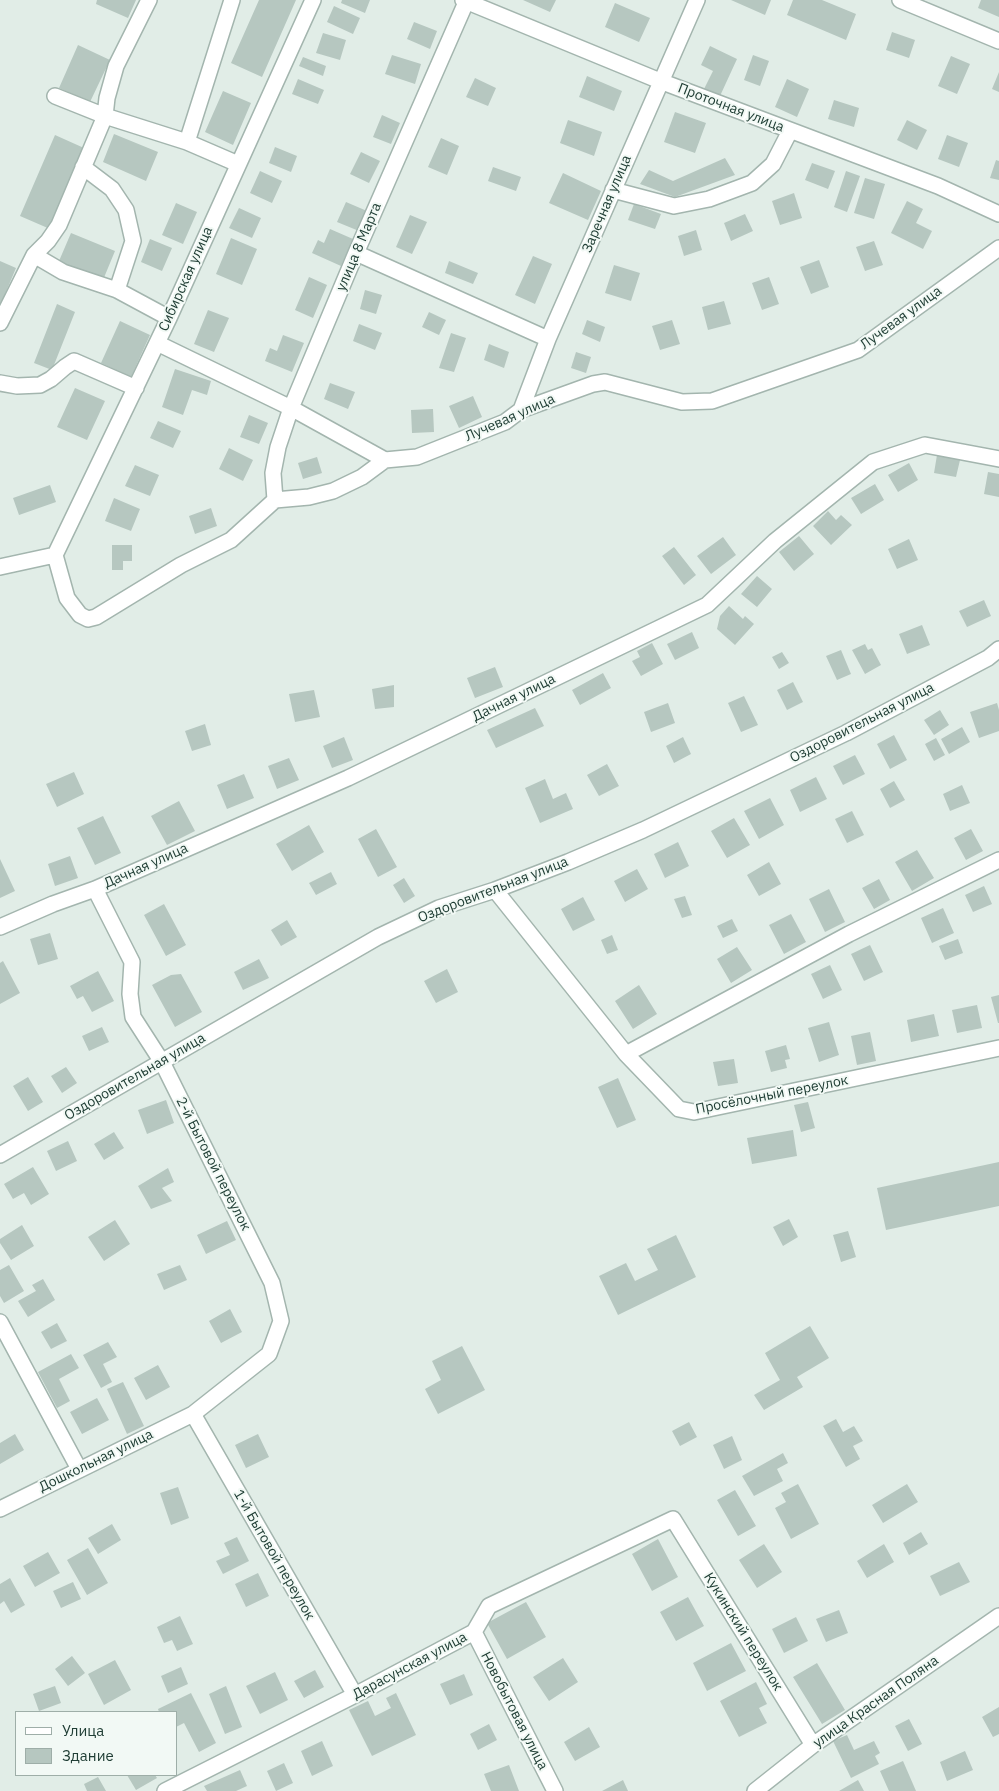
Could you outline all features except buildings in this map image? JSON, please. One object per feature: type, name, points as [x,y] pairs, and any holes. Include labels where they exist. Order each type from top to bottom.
[{"type":"street","points":[[0,323],[34,255],[59,225],[105,116],[107,98],[116,66],[149,0]]},
{"type":"street","points":[[187,142],[232,0]]},
{"type":"street","name":"Сибирская улица","points":[[55,556],[169,318],[312,0]]},
{"type":"street","name":"Проточная улица","points":[[466,0],[660,81],[938,186],[999,214]]},
{"type":"street","name":"улица 8 Марта","points":[[275,500],[274,473],[278,447],[291,408],[466,0]]},
{"type":"street","name":"Заречная улица","points":[[522,410],[548,339],[697,0]]},
{"type":"street","points":[[900,0],[999,41]]},
{"type":"street","points":[[55,96],[105,116],[187,142],[238,164]]},
{"type":"street","points":[[613,190],[674,206],[709,199],[752,183],[774,164],[790,131]]},
{"type":"street","points":[[83,167],[112,189],[126,210],[133,241],[117,290]]},
{"type":"street","name":"Лучевая улица","points":[[385,460],[417,457],[505,422],[522,410],[593,384],[605,382],[682,402],[712,401],[858,350],[999,248]]},
{"type":"street","points":[[356,253],[548,339]]},
{"type":"street","points":[[34,255],[63,272],[117,290],[169,318]]},
{"type":"street","points":[[0,567],[55,556],[67,598],[80,615],[88,619],[96,618],[180,565],[231,540],[275,500],[309,497],[333,491],[362,477],[385,460],[291,408],[157,343]]},
{"type":"street","points":[[0,383],[17,386],[40,385],[74,361],[136,388]]},
{"type":"street","name":"Дачная улица","points":[[0,927],[53,904],[95,889],[348,778],[708,605],[775,541],[873,462],[924,444],[999,459]]},
{"type":"street","name":"Оздоровительная улица","points":[[0,1155],[378,937],[439,908],[495,890],[643,830],[837,737],[988,658],[999,649]]},
{"type":"street","points":[[626,1054],[849,934],[999,860]]},
{"type":"street","name":"2-й Бытовой переулок","points":[[95,889],[132,962],[130,994],[133,1017],[162,1062],[272,1283],[281,1321],[268,1354],[193,1414]]},
{"type":"street","name":"Просёлочный переулок","points":[[495,890],[626,1054],[679,1109],[694,1112],[999,1048]]},
{"type":"street","points":[[0,1322],[79,1469]]},
{"type":"street","name":"Дошкольная улица","points":[[0,1509],[193,1414]]},
{"type":"street","name":"1-й Бытовой переулок","points":[[193,1414],[354,1695]]},
{"type":"street","name":"Дарасунская улица","points":[[165,1791],[474,1632],[489,1606],[673,1519]]},
{"type":"street","name":"Кукинский переулок","points":[[673,1519],[813,1745]]},
{"type":"street","name":"улица Красная Поляна","points":[[755,1791],[813,1745],[999,1616]]},
{"type":"street","name":"Новобытовая улица","points":[[474,1632],[548,1789]]}]
